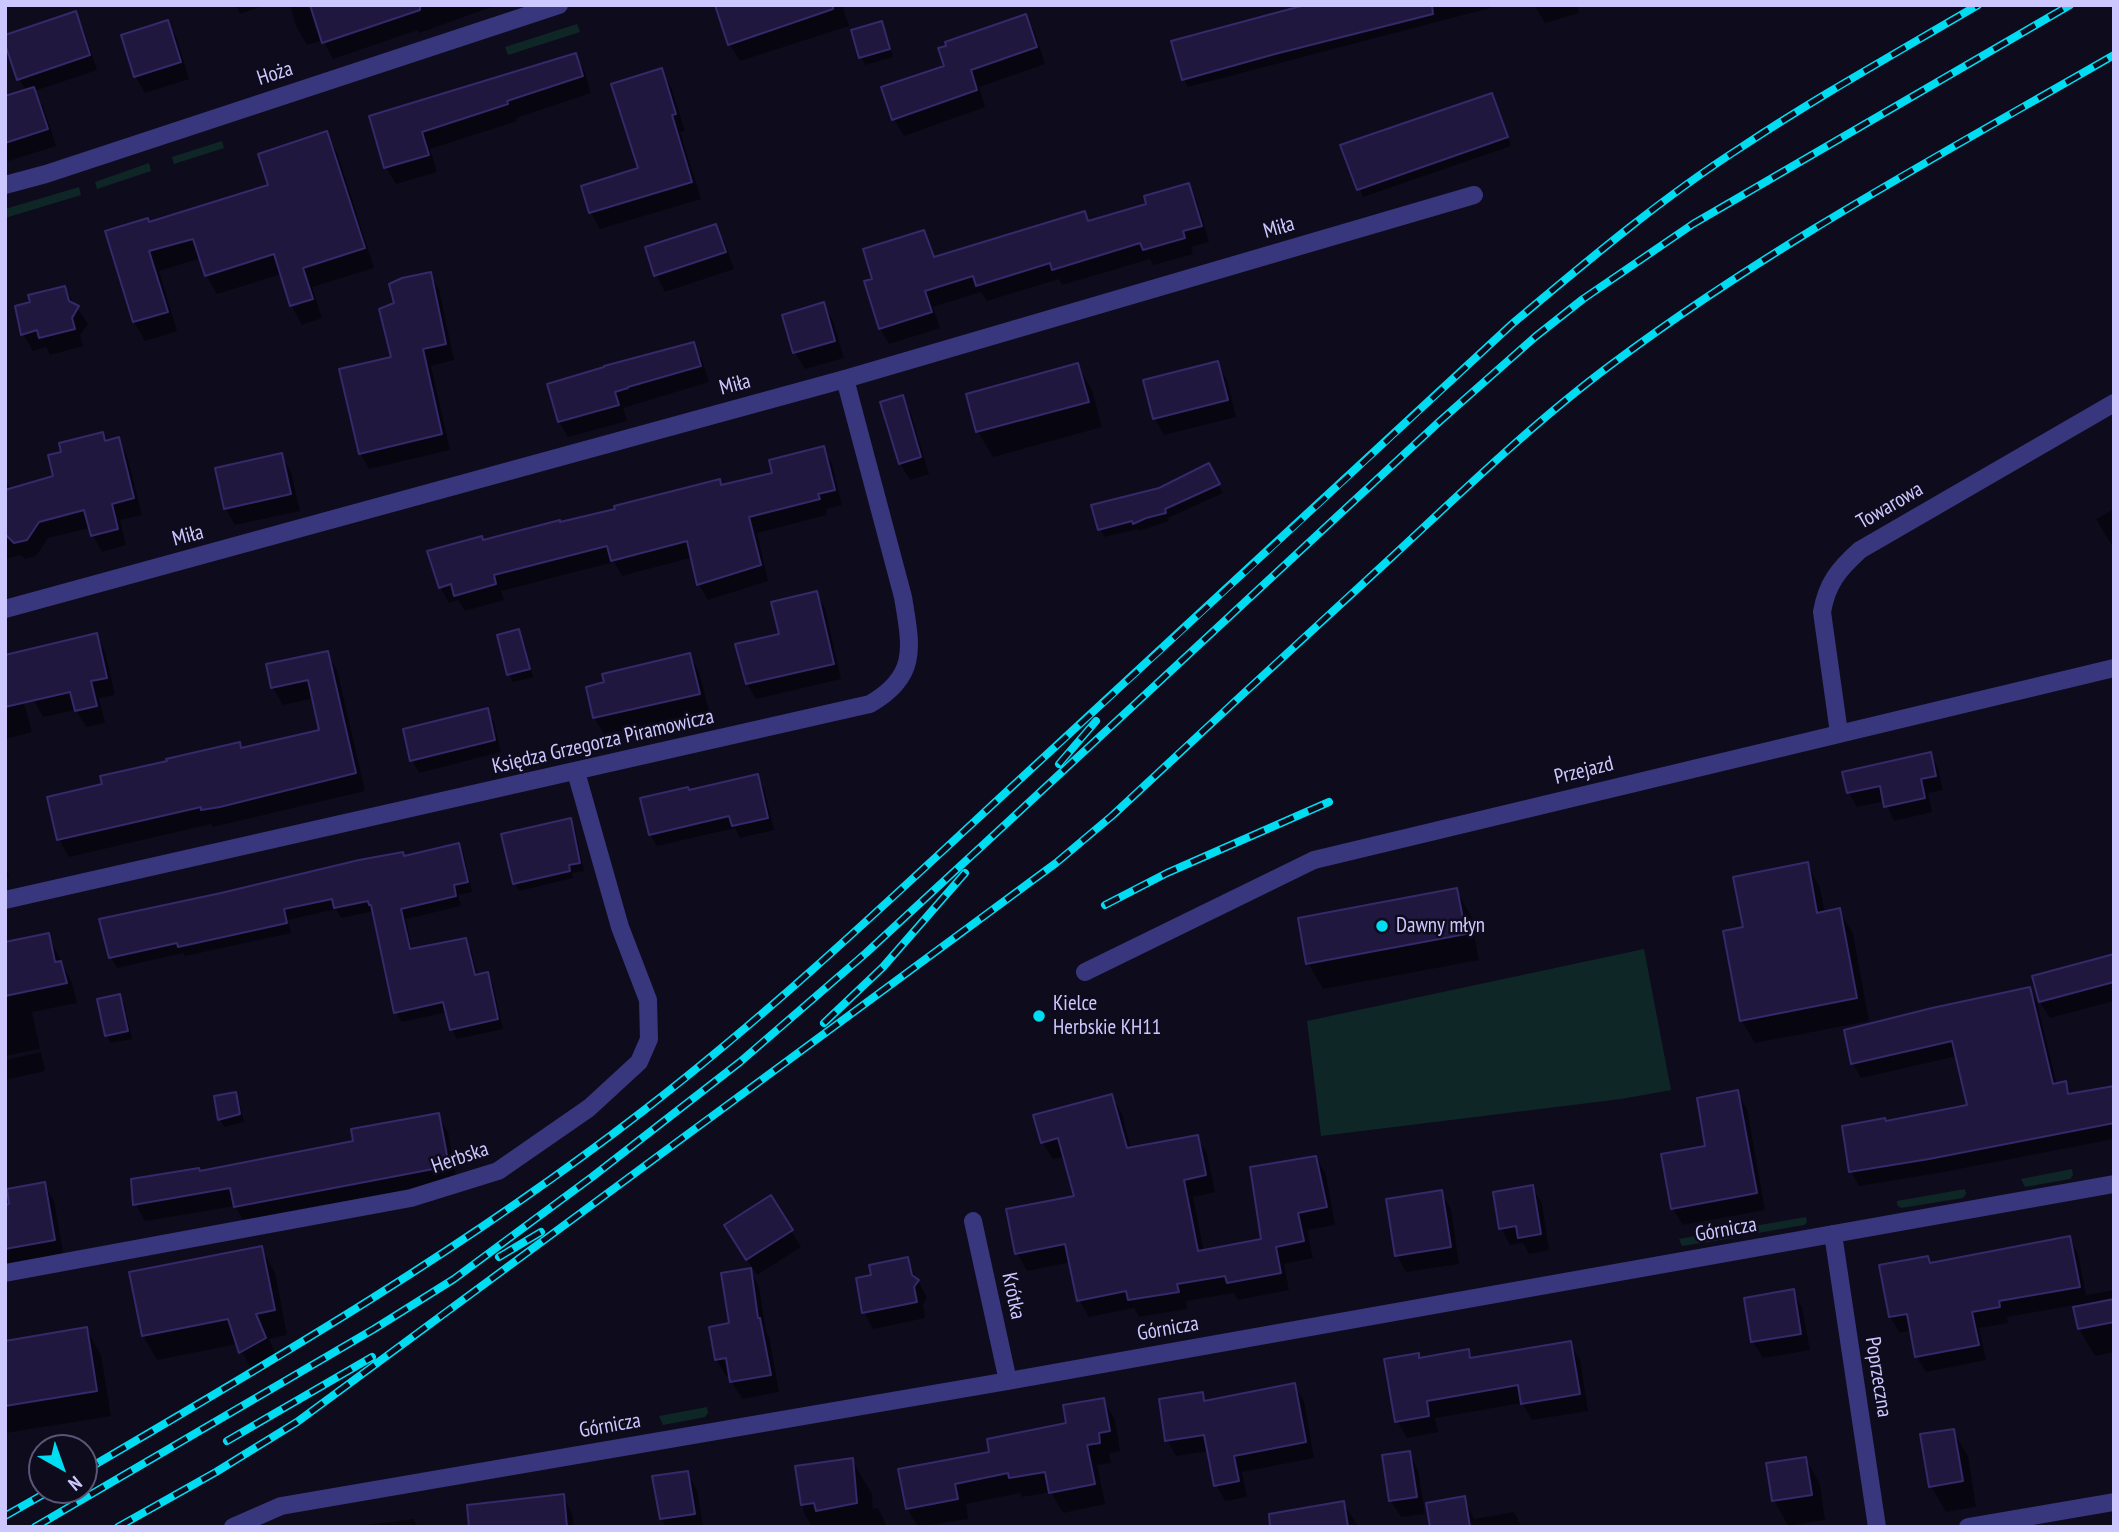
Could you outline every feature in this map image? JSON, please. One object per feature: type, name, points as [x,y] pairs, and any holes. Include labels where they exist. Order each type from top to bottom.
[{"type":"street","name":"Hoża","points":[[5,185],[46,174],[559,5]]},
{"type":"street","name":"Miła","points":[[5,609],[845,379],[1474,195]]},
{"type":"street","name":"Księdza Grzegorza Piramowicza","points":[[5,900],[870,704],[894,687],[903,674],[909,643],[903,597],[845,379]]},
{"type":"street","name":"Towarowa","points":[[1839,733],[1822,612],[1825,593],[1833,578],[1860,550],[2114,403]]},
{"type":"street","name":"Przejazd","points":[[1085,972],[1314,860],[2114,668]]},
{"type":"street","name":"Herbska","points":[[5,1273],[411,1198],[498,1171],[589,1108],[639,1062],[649,1039],[648,1000],[620,927],[576,772]]},
{"type":"street","name":"Górnicza","points":[[233,1527],[281,1506],[1008,1381],[2114,1184]]},
{"type":"street","name":"Krótka","points":[[973,1221],[1008,1381]]},
{"type":"street","name":"Poprzeczna","points":[[1833,1234],[1877,1527]]},
{"type":"street","points":[[1968,1527],[2114,1502]]},
{"type":"green space","points":[[577,24],[580,32],[508,55],[505,47]]},
{"type":"green space","points":[[222,141],[224,148],[174,164],[172,157]]},
{"type":"green space","points":[[149,163],[151,171],[97,189],[95,182]]},
{"type":"green space","points":[[79,187],[81,195],[5,218],[5,209]]},
{"type":"green space","points":[[1644,949],[1671,1090],[1621,1099],[1321,1136],[1307,1021]]},
{"type":"green space","points":[[2072,1169],[2073,1175],[2070,1179],[2025,1187],[2021,1179]]},
{"type":"green space","points":[[1965,1189],[1963,1198],[1901,1208],[1897,1205],[1897,1201]]},
{"type":"green space","points":[[1806,1217],[1807,1222],[1804,1225],[1758,1233],[1754,1226]]},
{"type":"green space","points":[[1735,1229],[1733,1238],[1682,1246],[1679,1239]]},
{"type":"green space","points":[[707,1407],[708,1413],[705,1417],[663,1425],[659,1416]]},
{"type":"green space","points":[[635,1420],[637,1429],[592,1437],[601,1427]]},
{"type":"building","points":[[310,5],[420,5],[420,10],[322,43]]},
{"type":"building","points":[[715,5],[833,5],[833,9],[728,45]]},
{"type":"building","points":[[1305,5],[1432,5],[1433,14],[1182,80],[1171,41]]},
{"type":"building","points":[[76,11],[90,55],[17,80],[5,44],[5,35]]},
{"type":"building","points":[[1026,14],[1037,47],[971,70],[977,90],[892,120],[881,87],[944,66],[938,48],[946,46],[945,42]]},
{"type":"building","points":[[168,20],[181,62],[134,77],[121,35]]},
{"type":"building","points":[[882,21],[890,49],[859,58],[851,30]]},
{"type":"building","points":[[576,53],[583,76],[422,132],[429,155],[384,168],[369,116]]},
{"type":"building","points":[[662,68],[676,114],[672,115],[692,182],[589,213],[581,186],[638,168],[611,84]]},
{"type":"building","points":[[34,87],[48,129],[5,143],[5,96]]},
{"type":"building","points":[[1492,93],[1508,137],[1357,190],[1340,145]]},
{"type":"building","points":[[327,131],[365,248],[303,268],[313,299],[290,306],[274,254],[205,276],[193,239],[149,251],[168,312],[133,322],[105,231],[148,218],[149,222],[268,185],[258,154]]},
{"type":"building","points":[[1189,183],[1202,226],[1183,231],[1185,238],[1143,250],[1140,243],[1052,270],[1050,263],[976,286],[973,276],[925,291],[932,312],[879,329],[864,281],[872,279],[863,249],[924,230],[934,257],[1085,211],[1088,221],[1146,204],[1144,196]]},
{"type":"building","points":[[716,224],[726,252],[654,276],[645,247]]},
{"type":"building","points":[[431,272],[446,344],[423,349],[442,434],[359,454],[339,369],[391,357],[379,309],[394,303],[389,284],[402,278]]},
{"type":"building","points":[[65,286],[69,301],[79,306],[72,318],[75,329],[39,338],[37,330],[21,335],[15,306],[30,302],[28,295]]},
{"type":"building","points":[[824,302],[835,341],[793,353],[782,315]]},
{"type":"building","points":[[694,342],[701,366],[615,392],[619,405],[558,422],[547,384]]},
{"type":"building","points":[[1218,361],[1228,400],[1153,419],[1143,380]]},
{"type":"building","points":[[1078,363],[1089,402],[976,432],[966,394]]},
{"type":"building","points":[[903,395],[921,457],[899,464],[880,402]]},
{"type":"building","points":[[103,432],[105,441],[119,437],[134,498],[112,504],[118,529],[91,536],[84,510],[39,522],[27,540],[14,543],[5,534],[5,490],[53,476],[48,455],[61,452],[59,443]]},
{"type":"building","points":[[824,446],[835,490],[818,494],[820,499],[749,517],[761,565],[697,585],[687,541],[611,561],[607,546],[494,575],[496,584],[454,596],[451,584],[439,588],[427,551],[482,536],[483,540],[615,509],[614,506],[720,479],[721,485],[772,473],[769,460]]},
{"type":"building","points":[[282,453],[291,494],[224,509],[215,468]]},
{"type":"building","points":[[1209,463],[1220,484],[1165,509],[1166,513],[1133,524],[1132,521],[1098,530],[1091,505],[1159,488]]},
{"type":"building","points":[[817,591],[834,664],[746,684],[735,644],[779,634],[771,602]]},
{"type":"building","points":[[519,629],[530,669],[507,675],[497,635]]},
{"type":"building","points":[[97,633],[107,678],[91,681],[97,706],[75,711],[70,692],[5,707],[5,655]]},
{"type":"building","points":[[328,651],[356,773],[220,807],[201,810],[201,807],[57,840],[47,797],[102,784],[100,776],[167,761],[166,759],[240,742],[241,748],[319,730],[308,680],[271,688],[266,664]]},
{"type":"building","points":[[690,653],[700,694],[593,718],[586,687],[604,682],[602,674]]},
{"type":"building","points":[[488,708],[495,740],[410,761],[403,729]]},
{"type":"building","points":[[1931,752],[1936,776],[1921,779],[1925,798],[1884,807],[1880,786],[1847,793],[1842,772]]},
{"type":"building","points":[[758,774],[768,818],[732,826],[729,816],[649,835],[640,798]]},
{"type":"building","points":[[571,818],[580,863],[569,865],[570,871],[513,884],[501,834]]},
{"type":"building","points":[[459,843],[468,882],[454,885],[456,896],[401,909],[410,949],[466,938],[475,975],[488,972],[498,1019],[450,1030],[443,1002],[394,1013],[368,901],[334,908],[332,899],[284,909],[287,923],[178,947],[177,943],[109,958],[99,919],[359,860],[403,852],[404,856]]},
{"type":"building","points":[[1808,862],[1817,913],[1840,908],[1857,998],[1740,1021],[1723,931],[1743,927],[1733,877]]},
{"type":"building","name":"Dawny młyn","points":[[1457,888],[1466,934],[1306,964],[1298,918]]},
{"type":"building","points":[[49,933],[55,962],[61,961],[67,983],[5,996],[5,942]]},
{"type":"building","points":[[2114,954],[2114,982],[2039,1002],[2032,976]]},
{"type":"building","points":[[2030,987],[2053,1084],[2066,1081],[2068,1094],[2114,1086],[2114,1123],[1849,1172],[1842,1126],[1885,1118],[1886,1121],[1967,1105],[1952,1041],[1851,1064],[1844,1030]]},
{"type":"building","points":[[120,994],[128,1031],[105,1036],[97,999]]},
{"type":"building","points":[[1738,1090],[1757,1193],[1671,1209],[1661,1154],[1705,1146],[1697,1098]]},
{"type":"building","points":[[236,1092],[240,1114],[218,1120],[214,1096]]},
{"type":"building","points":[[1112,1094],[1127,1148],[1198,1135],[1206,1175],[1184,1180],[1198,1251],[1261,1239],[1250,1167],[1316,1156],[1327,1207],[1298,1213],[1304,1241],[1276,1247],[1281,1273],[1227,1283],[1225,1276],[1177,1284],[1179,1292],[1128,1300],[1126,1291],[1077,1301],[1065,1244],[1015,1254],[1006,1209],[1074,1196],[1058,1138],[1041,1143],[1033,1115]]},
{"type":"building","points":[[439,1113],[449,1166],[234,1207],[230,1188],[133,1205],[131,1179],[199,1168],[200,1171],[353,1141],[351,1129]]},
{"type":"building","points":[[45,1182],[55,1240],[5,1249],[5,1205],[9,1204],[7,1189]]},
{"type":"building","points":[[1533,1185],[1541,1234],[1518,1238],[1516,1226],[1499,1229],[1493,1192]]},
{"type":"building","points":[[1442,1190],[1451,1247],[1395,1256],[1386,1199]]},
{"type":"building","points":[[771,1195],[793,1230],[746,1260],[724,1225]]},
{"type":"building","points":[[2070,1236],[2080,1287],[1999,1301],[2000,1307],[1972,1312],[1979,1345],[1915,1357],[1907,1314],[1889,1317],[1879,1265],[1928,1256],[1930,1263]]},
{"type":"building","points":[[262,1246],[275,1310],[256,1314],[266,1338],[239,1353],[228,1319],[142,1336],[129,1272]]},
{"type":"building","points":[[908,1257],[912,1275],[919,1280],[914,1287],[917,1302],[862,1313],[856,1278],[871,1275],[869,1265]]},
{"type":"building","points":[[751,1268],[758,1318],[771,1375],[730,1382],[726,1358],[715,1360],[709,1327],[729,1323],[721,1273]]},
{"type":"building","points":[[1794,1289],[1801,1334],[1751,1342],[1744,1298]]},
{"type":"building","points":[[2114,1299],[2114,1322],[2078,1329],[2073,1307]]},
{"type":"building","points":[[87,1327],[97,1391],[5,1406],[5,1341]]},
{"type":"building","points":[[1571,1341],[1580,1394],[1521,1404],[1518,1385],[1427,1401],[1429,1416],[1395,1422],[1384,1359],[1419,1353],[1419,1358],[1469,1349],[1470,1358]]},
{"type":"building","points":[[1295,1383],[1306,1442],[1234,1456],[1239,1481],[1214,1486],[1204,1435],[1165,1441],[1159,1399],[1203,1392],[1204,1401]]},
{"type":"building","points":[[1104,1398],[1110,1431],[1099,1433],[1100,1443],[1087,1445],[1095,1484],[1049,1493],[1045,1472],[1009,1478],[1008,1473],[955,1484],[958,1499],[906,1509],[898,1469],[989,1452],[987,1439],[1066,1423],[1063,1405]]},
{"type":"building","points":[[1954,1429],[1963,1481],[1929,1487],[1920,1434]]},
{"type":"building","points":[[1410,1451],[1417,1497],[1389,1501],[1382,1455]]},
{"type":"building","points":[[1806,1457],[1812,1495],[1772,1501],[1766,1463]]},
{"type":"building","points":[[853,1458],[857,1503],[816,1511],[814,1503],[801,1505],[795,1466]]},
{"type":"building","points":[[688,1471],[695,1514],[660,1519],[652,1476]]},
{"type":"building","points":[[564,1494],[567,1527],[469,1527],[467,1505]]},
{"type":"building","points":[[1465,1496],[1470,1527],[1430,1527],[1426,1503]]},
{"type":"building","points":[[1344,1501],[1348,1527],[1270,1527],[1269,1514]]},
{"type":"railway","points":[[98,1463],[299,1344],[439,1255],[508,1209],[643,1111],[740,1033],[833,951],[1512,324],[1567,278],[1652,210],[1740,148],[1978,5]]},
{"type":"railway","points":[[35,1527],[374,1329],[454,1279],[592,1177],[740,1062],[866,953],[1440,421],[1535,337],[1583,299],[1693,224],[2070,5]]},
{"type":"railway","points":[[118,1527],[216,1472],[297,1422],[1056,863],[1113,815],[1500,457],[1612,364],[1795,240],[2114,55]]},
{"type":"railway","points":[[1059,764],[1096,721]]},
{"type":"railway","points":[[1105,905],[1167,873],[1329,802]]},
{"type":"railway","points":[[824,1023],[883,967],[965,873]]},
{"type":"railway","points":[[499,1257],[541,1232]]},
{"type":"railway","points":[[227,1441],[372,1357]]},
{"type":"railway","points":[[5,1516],[28,1503]]},
{"type":"place","name":"Dawny młyn","points":[[1382,926]]},
{"type":"place","name":"Kielce Herbskie KH11","points":[[1039,1016]]}]
